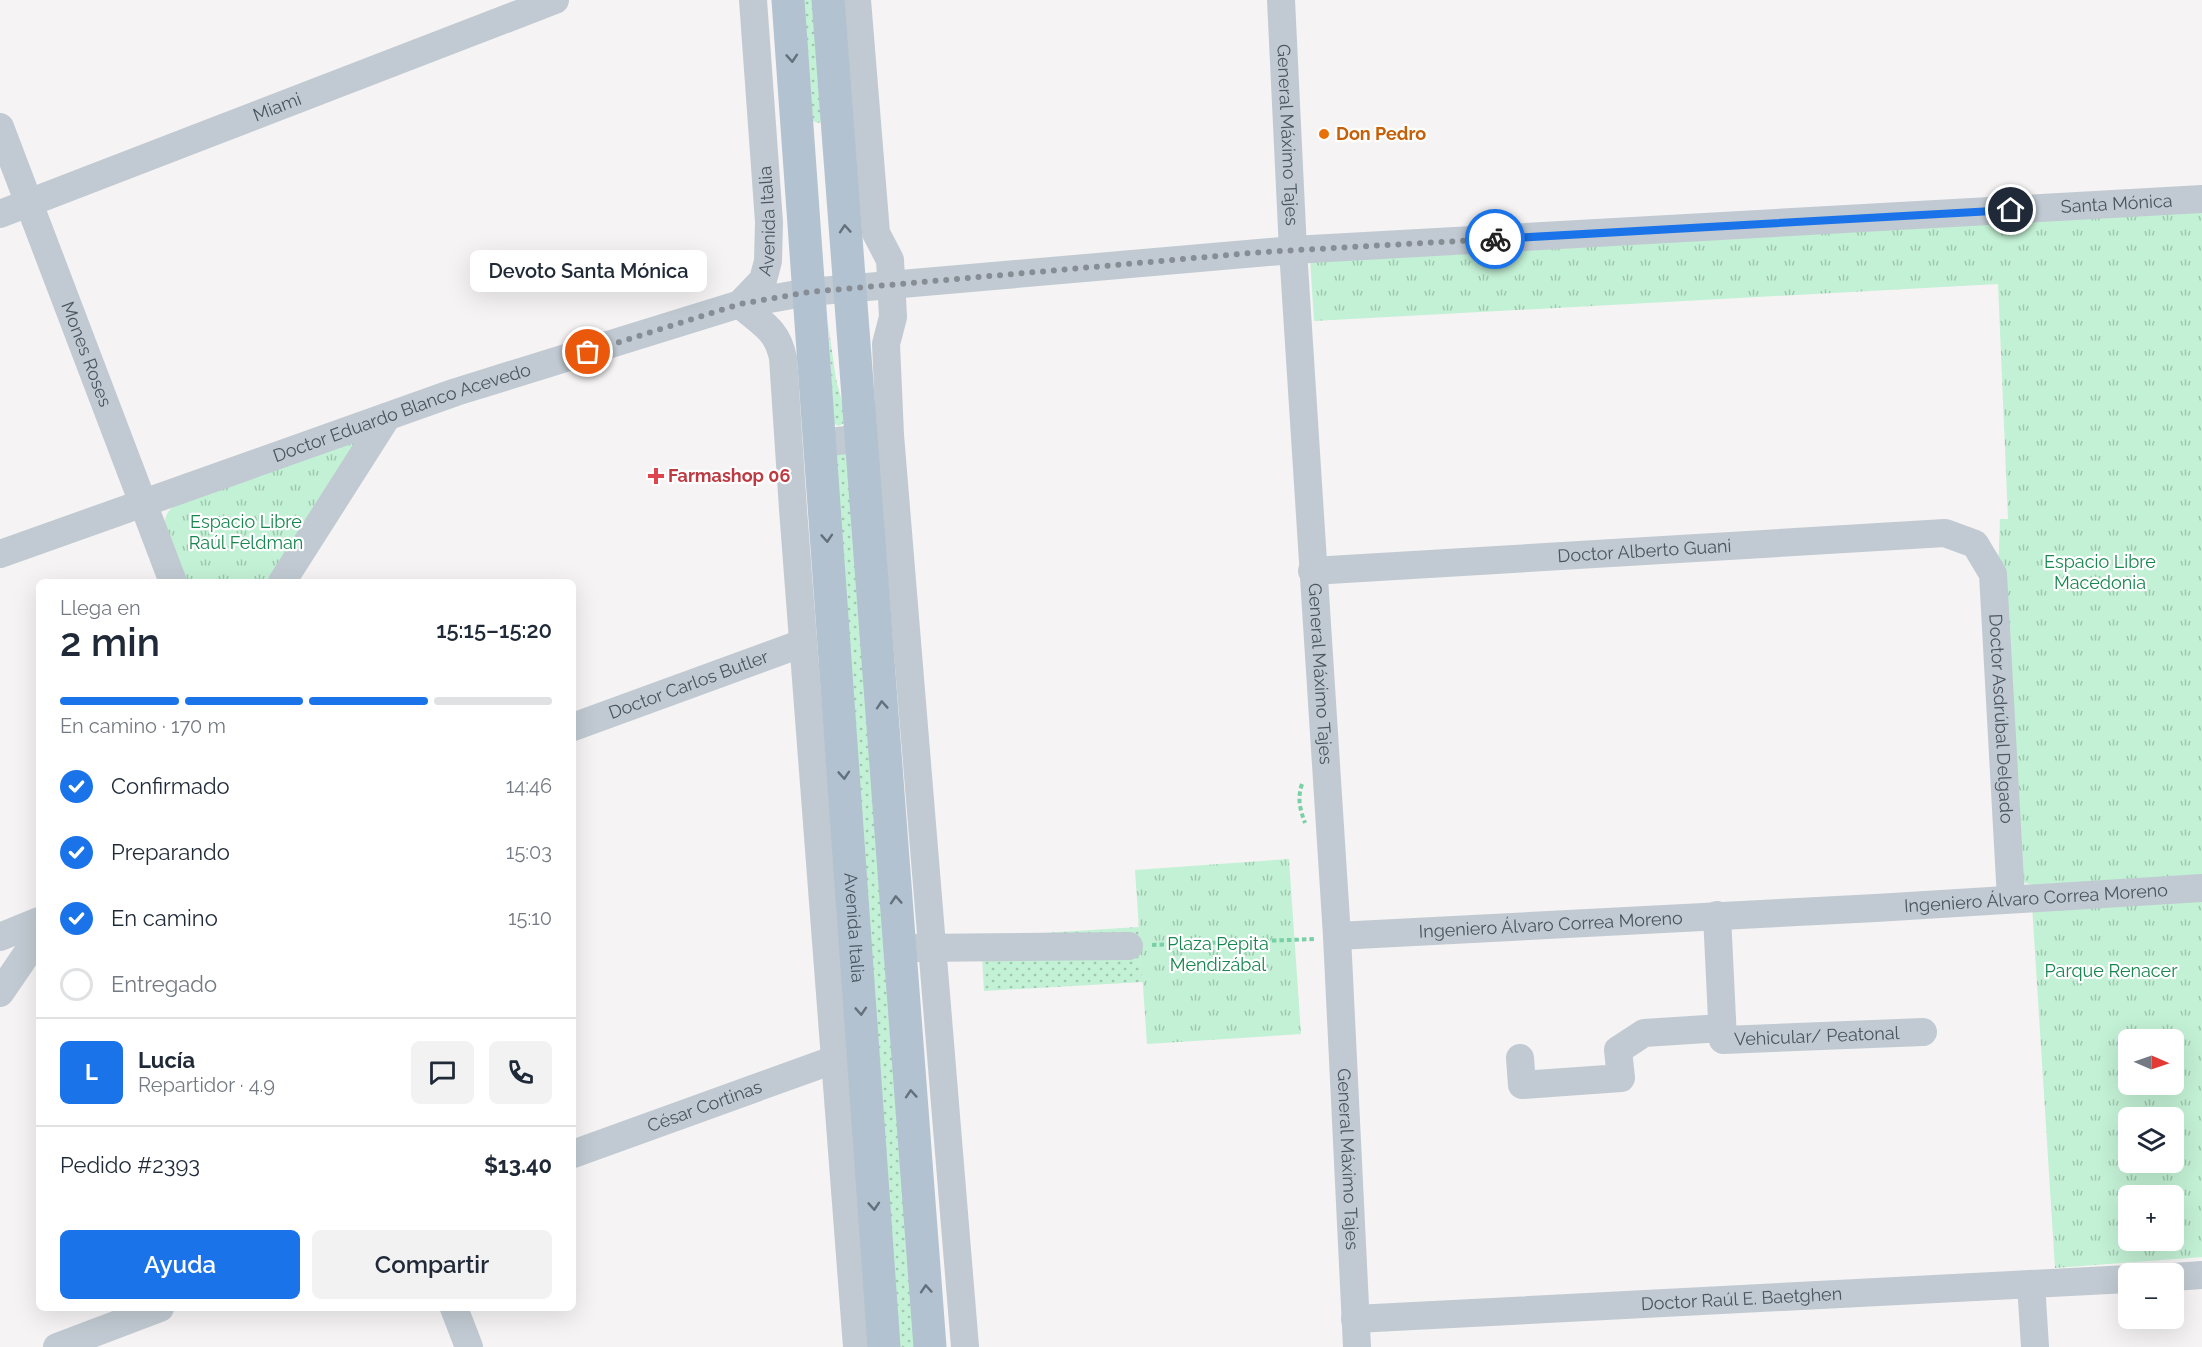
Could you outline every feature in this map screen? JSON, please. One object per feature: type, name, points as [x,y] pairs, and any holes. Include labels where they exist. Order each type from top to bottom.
[{"type":"main road","name":"Avenida Italia","points":[[788,0],[884,1347]]},
{"type":"main road","points":[[828,0],[849,287],[875,437],[916,948],[930,1347]]},
{"type":"main road","points":[[798,137],[830,262],[836,275],[849,287]]},
{"type":"main road","points":[[809,292],[822,306],[830,321],[840,388],[853,432],[875,437]]},
{"type":"street","name":"Miami","points":[[0,214],[555,0]]},
{"type":"street","name":"Avenida Italia","points":[[753,0],[770,222],[768,261],[763,280],[740,304],[772,332],[780,344],[783,358],[788,450],[857,1347]]},
{"type":"street","points":[[820,443],[875,437],[886,344],[893,317],[890,260],[876,233],[857,0]]},
{"type":"street","name":"General Máximo Tajes","points":[[1281,0],[1312,572],[1337,936],[1357,1347]]},
{"type":"street","name":"Mones Roses","points":[[0,127],[172,579]]},
{"type":"street","points":[[798,137],[839,132]]},
{"type":"street","name":"Santa Mónica","points":[[809,292],[1293,250],[2202,199]]},
{"type":"street","name":"Doctor Eduardo Blanco Acevedo","points":[[0,554],[456,392],[740,304],[809,292]]},
{"type":"street","name":"Avenida Italia","points":[[788,450],[812,329]]},
{"type":"street","points":[[284,579],[387,417]]},
{"type":"street","points":[[793,509],[825,507]]},
{"type":"street","name":"Doctor Alberto Guani","points":[[1312,572],[1945,533],[1975,544]]},
{"type":"street","name":"Doctor Asdrúbal Delgado","points":[[1975,544],[1993,574],[2011,899]]},
{"type":"street","name":"Doctor Carlos Butler","points":[[576,725],[803,643]]},
{"type":"street","name":"Ingeniero Álvaro Correa Moreno","points":[[1337,936],[1876,908],[2202,888]]},
{"type":"street","name":"Vehicular/ Peatonal","points":[[1717,915],[1723,1040],[1923,1032]]},
{"type":"street","points":[[0,937],[36,922]]},
{"type":"street","points":[[0,993],[36,940]]},
{"type":"street","points":[[965,1347],[916,948],[1129,946]]},
{"type":"street","name":"Vehicular/ Peatonal","points":[[1520,1058],[1522,1085],[1621,1078],[1618,1050],[1644,1034],[1722,1028]]},
{"type":"street","name":"César Cortinas","points":[[576,1153],[836,1059]]},
{"type":"street","points":[[2184,1276],[2202,1275]]},
{"type":"street","name":"Doctor Raúl E. Baetghen","points":[[1355,1319],[2118,1280]]},
{"type":"street","points":[[2031,1284],[2035,1347]]},
{"type":"street","points":[[57,1347],[152,1311]]},
{"type":"street","points":[[455,1311],[469,1347]]},
{"type":"path","points":[[1129,946],[1316,939],[1337,936]]},
{"type":"green space","points":[[801,0],[819,0],[825,120],[818,123],[813,121]]},
{"type":"green space","name":"Espacio Libre Macedonia","points":[[2202,208],[2202,875],[2037,886],[2022,882],[1998,576],[2000,519],[2008,519],[1998,284],[1314,321],[1310,258]]},
{"type":"green space","points":[[828,323],[836,379],[847,421],[839,426],[834,424]]},
{"type":"green space","name":"Espacio Libre Raúl Feldman","points":[[360,436],[275,579],[180,579],[165,531],[165,521],[174,506]]},
{"type":"green space","points":[[846,451],[919,1347],[900,1347],[836,454]]},
{"type":"green space","name":"Plaza Pepita Mendizábal","points":[[1289,859],[1301,1034],[1147,1044],[1135,870]]},
{"type":"green space","name":"Parque Renacer","points":[[2202,894],[2202,1257],[2055,1268],[2032,905]]},
{"type":"green space","points":[[1139,927],[1143,982],[984,991],[981,937]]},
{"type":"way so far","points":[[588,352],[740,304],[809,292],[1263,252],[1495,239]]},
{"type":"place","name":"Don Pedro","points":[[1324,134]]},
{"type":"place","name":"Devoto Santa Mónica","points":[[588,352]]},
{"type":"place","name":"Farmashop 06","points":[[656,476]]},
{"type":"route","points":[[1495,239],[2011,210]]}]
